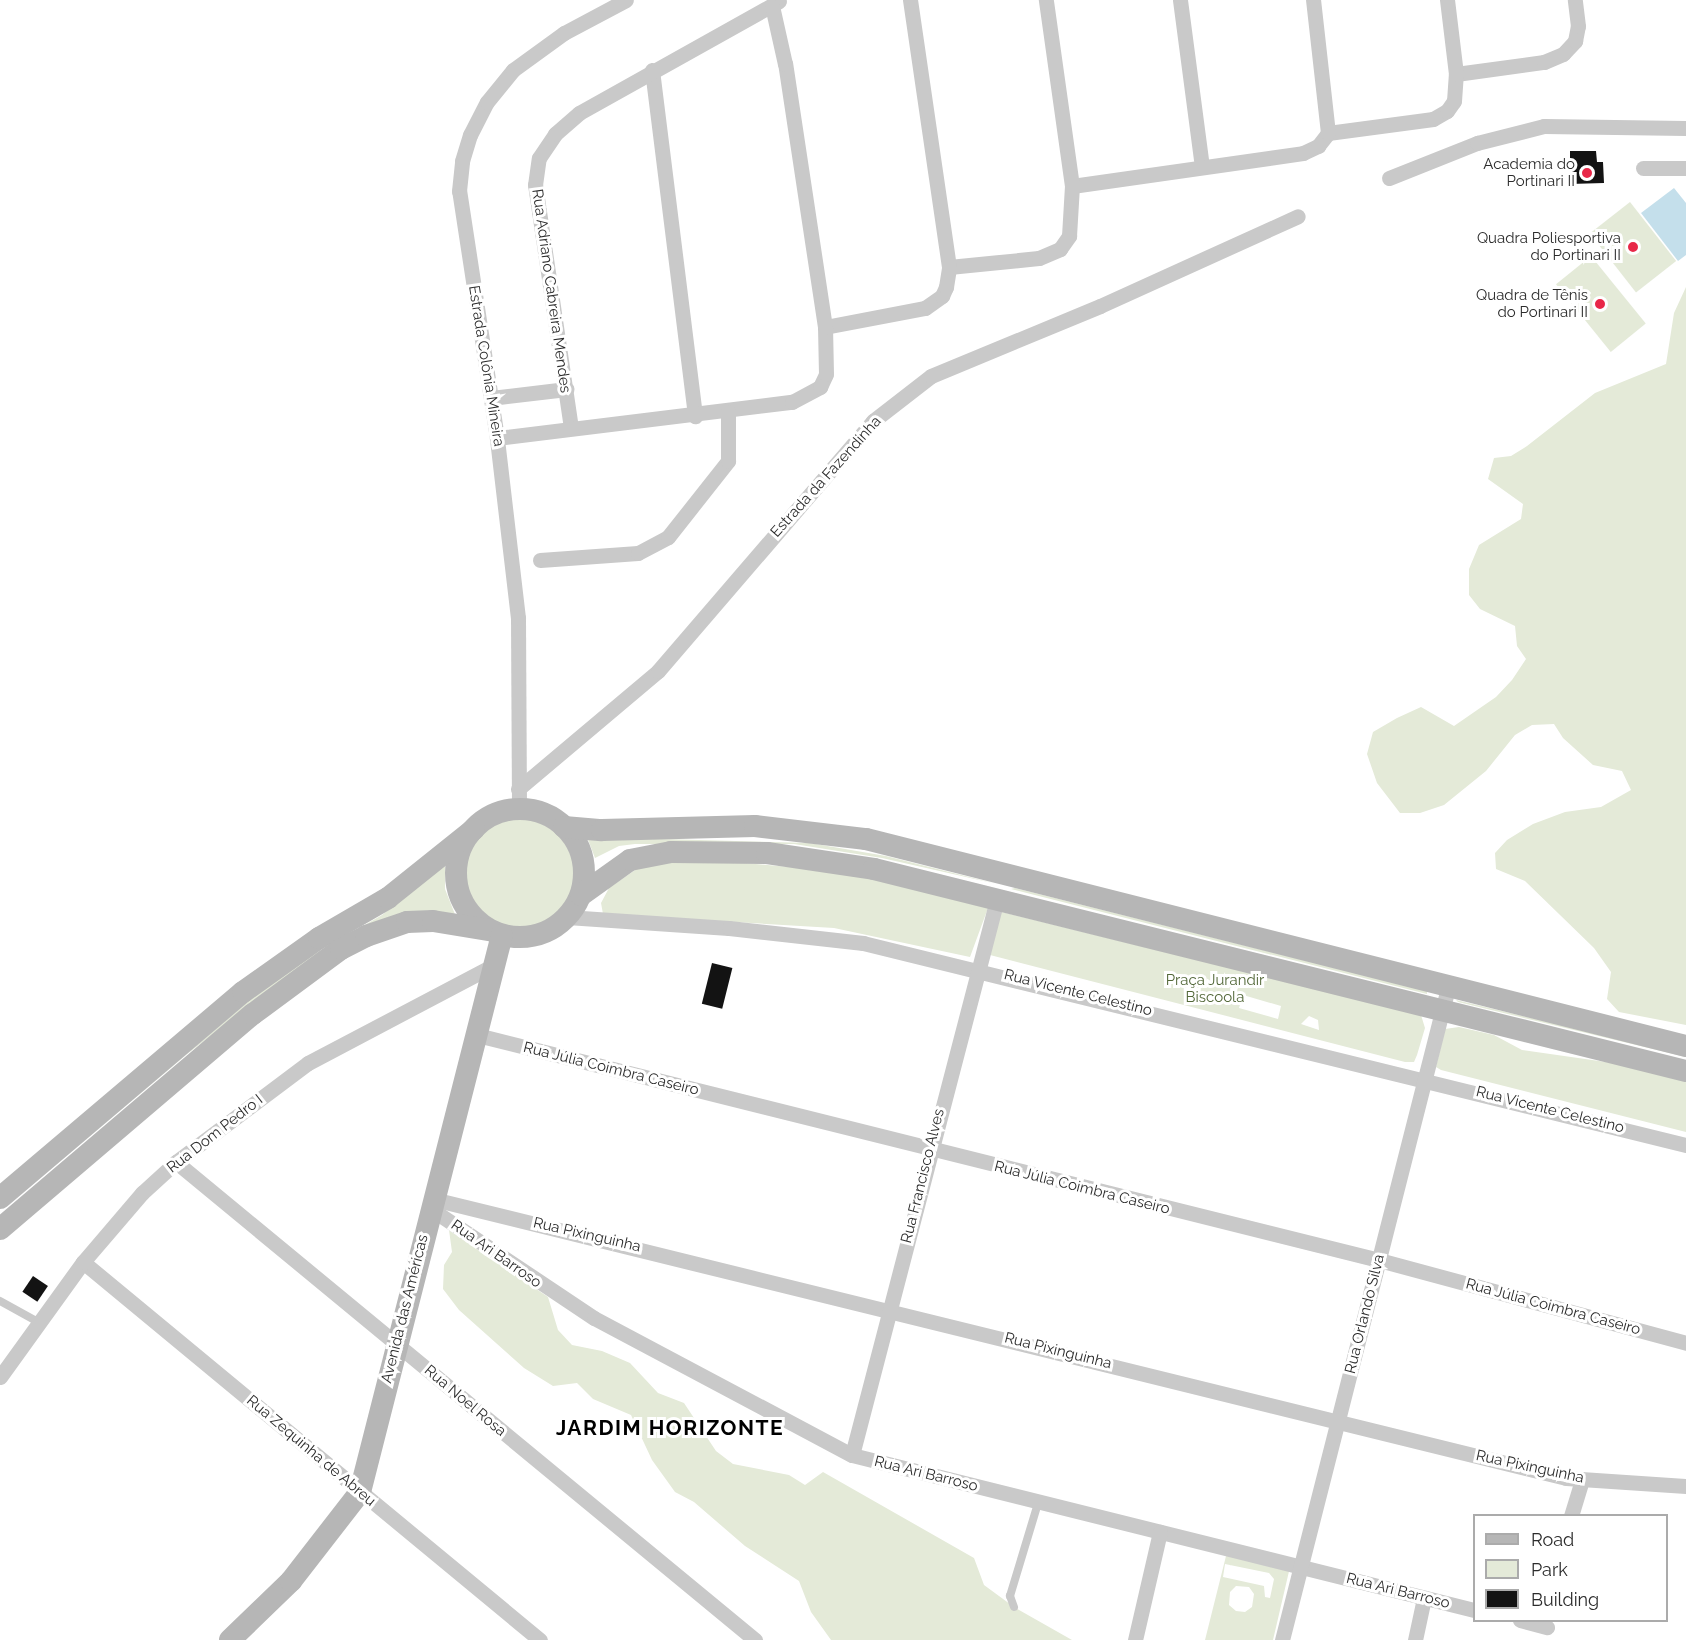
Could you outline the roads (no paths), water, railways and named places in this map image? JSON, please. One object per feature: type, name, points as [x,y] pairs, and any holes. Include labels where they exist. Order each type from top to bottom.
[{"type":"main road","points":[[0,1198],[243,992],[319,938],[388,898],[474,829],[518,799],[564,826],[602,830],[755,826],[866,840],[1445,998],[1686,1071]]},
{"type":"main road","points":[[564,826],[583,858],[581,895]]},
{"type":"main road","points":[[474,829],[460,855],[457,883],[468,910],[496,932]]},
{"type":"main road","points":[[0,1229],[253,1014],[341,949],[366,936],[407,922],[432,921],[496,932],[537,935],[567,917],[581,895],[612,869],[650,854],[735,852],[874,869],[1445,998],[1686,1046]]},
{"type":"main road","name":"Avenida das Américas","points":[[230,1640],[310,1560],[360,1492],[494,965],[496,932]]},
{"type":"street","name":"Estrada Colônia Mineira","points":[[518,799],[518,618],[497,438],[459,191],[470,135],[487,102],[513,70],[564,33],[626,0]]},
{"type":"street","points":[[825,327],[925,308],[942,296],[949,267],[910,0]]},
{"type":"street","points":[[949,267],[1040,258],[1060,249],[1073,224],[1072,186],[1046,0]]},
{"type":"street","points":[[1180,0],[1202,166]]},
{"type":"street","points":[[1072,186],[1303,153],[1318,146],[1328,133],[1313,0]]},
{"type":"street","points":[[1328,133],[1433,119],[1447,111],[1454,101],[1456,74],[1447,0]]},
{"type":"street","points":[[1456,74],[1544,62],[1563,54],[1575,41],[1578,26],[1575,0]]},
{"type":"street","points":[[497,438],[728,412],[792,402],[820,387],[827,366],[825,327],[776,3]]},
{"type":"street","name":"Rua Adriano Cabreira Mendes","points":[[572,428],[535,185],[539,158],[555,134],[579,113],[652,70],[776,3]]},
{"type":"street","points":[[652,70],[695,416]]},
{"type":"street","points":[[1389,178],[1477,143],[1544,126],[1686,128]]},
{"type":"street","points":[[1643,168],[1686,168]]},
{"type":"street","name":"Estrada da Fazendinha","points":[[518,799],[658,670],[873,421],[931,376],[1100,306],[1298,216]]},
{"type":"street","points":[[491,398],[566,389]]},
{"type":"street","points":[[540,560],[638,553],[668,537],[729,461],[728,412]]},
{"type":"street","name":"Rua Francisco Alves","points":[[852,1455],[997,898]]},
{"type":"street","name":"Rua Vicente Celestino","points":[[567,917],[810,935],[863,943],[977,968],[1426,1078],[1686,1145]]},
{"type":"street","name":"Rua Dom Pedro I","points":[[0,1377],[82,1262],[142,1193],[176,1162],[308,1063],[494,965]]},
{"type":"street","name":"Rua Orlando Silva","points":[[1282,1640],[1445,998]]},
{"type":"street","name":"Rua Júlia Coimbra Caseiro","points":[[477,1035],[930,1150],[1379,1260],[1686,1343]]},
{"type":"street","name":"Rua Noel Rosa","points":[[176,1162],[755,1640]]},
{"type":"street","name":"Rua Pixinguinha","points":[[432,1204],[890,1309],[1582,1480],[1686,1486]]},
{"type":"street","name":"Rua Ari Barroso","points":[[432,1204],[594,1318],[852,1455],[1473,1610]]},
{"type":"street","name":"Rua Zequinha de Abreu","points":[[82,1262],[540,1640]]},
{"type":"street","points":[[1571,1514],[1582,1480]]},
{"type":"street","points":[[1135,1640],[1160,1532]]},
{"type":"street","points":[[1415,1640],[1425,1598]]},
{"type":"street","points":[[1526,1622],[1546,1629]]},
{"type":"lane","points":[[0,1301],[38,1322]]},
{"type":"lane","points":[[1014,1607],[1010,1596],[1038,1503]]},
{"type":"water","points":[[1674,188],[1686,203],[1686,255],[1678,261],[1641,213]]},
{"type":"place","name":"Academia do Portinari II","points":[[1587,173]]},
{"type":"place","name":"Quadra Poliesportiva do Portinari II","points":[[1633,247]]},
{"type":"place","name":"Quadra de Tênis do Portinari II","points":[[1600,304]]},
{"type":"district","name":"JARDIM HORIZONTE","points":[[670,1428]]},
{"type":"park label","name":"Praça Jurandir Biscoola","points":[[1215,988]]}]
